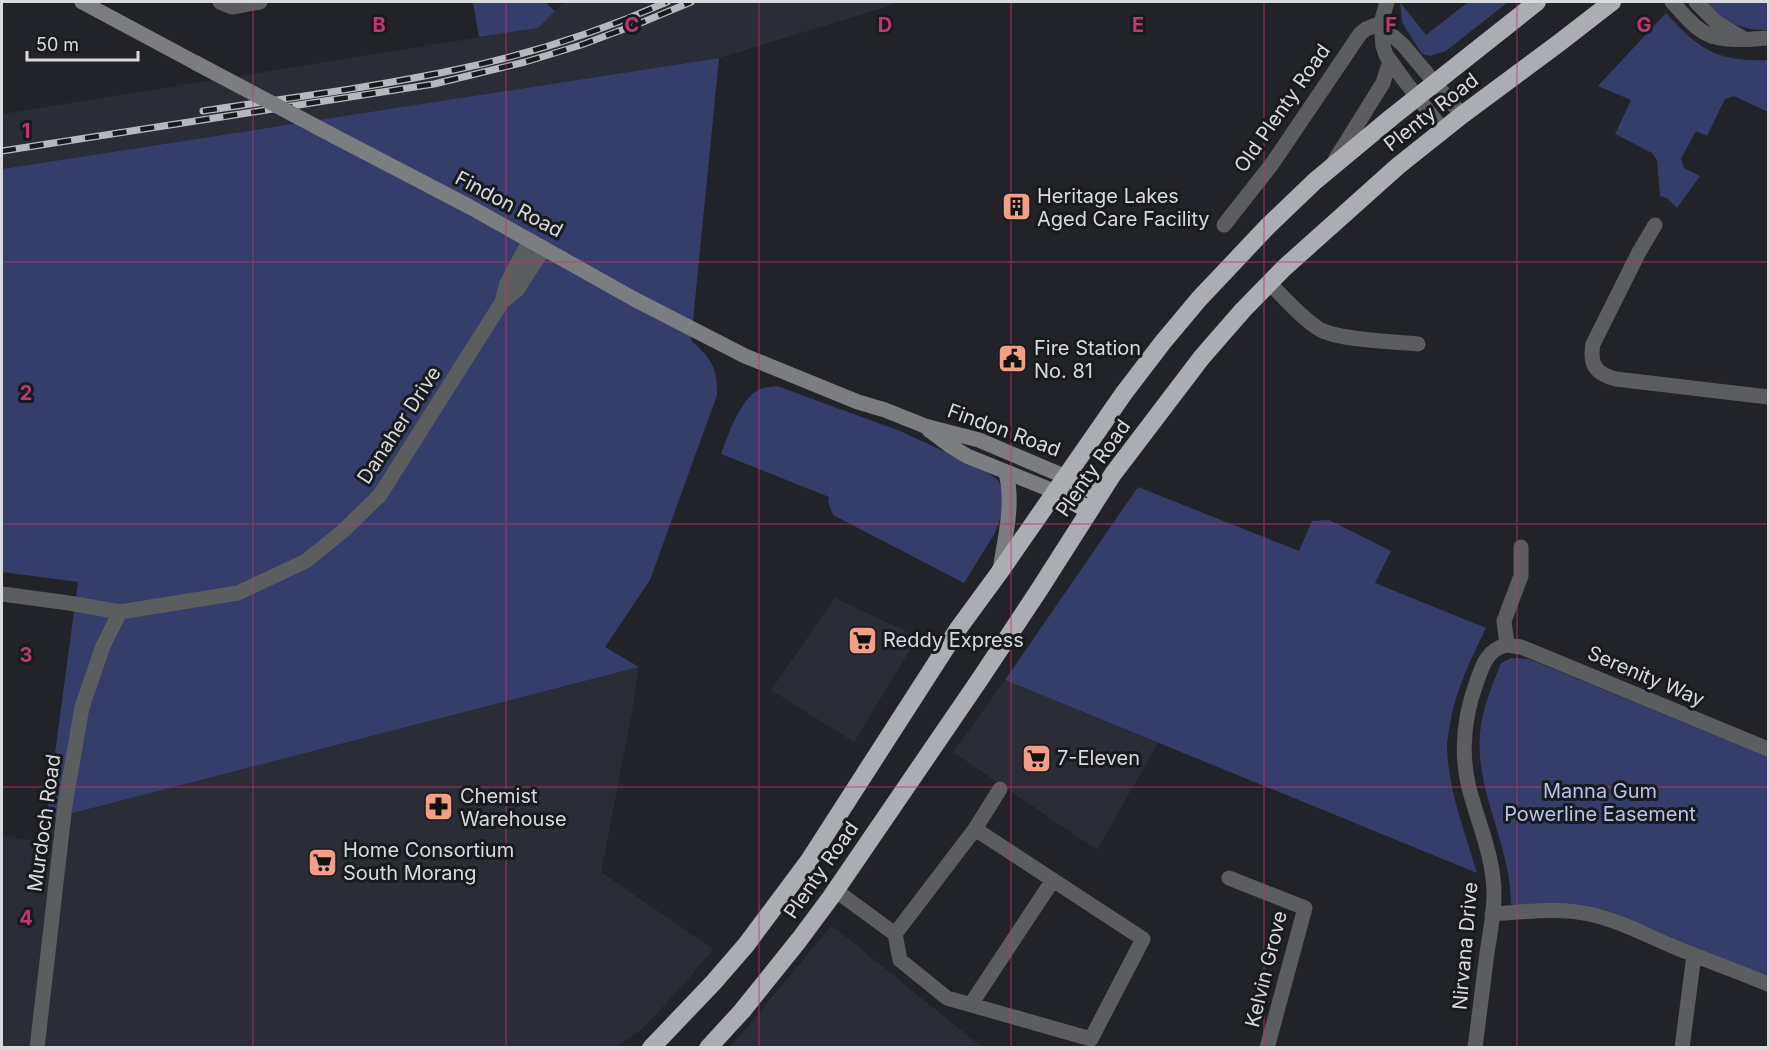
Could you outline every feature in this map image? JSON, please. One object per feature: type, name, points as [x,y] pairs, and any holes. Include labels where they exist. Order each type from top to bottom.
[{"type":"highway","name":"Plenty Road","points":[[651,1047],[746,945],[808,862],[958,628],[1124,393],[1199,299],[1268,226],[1328,171],[1537,2]]},
{"type":"highway","name":"Plenty Road","points":[[708,1047],[742,1011],[799,940],[835,890],[980,679],[1100,493],[1202,357],[1284,268],[1398,166],[1612,2]]},
{"type":"highway","name":"Findon Road","points":[[1061,484],[1100,493]]},
{"type":"highway","name":"Findon Road","points":[[1061,484],[1089,510]]},
{"type":"street","name":"Findon Road","points":[[82,2],[537,244],[634,299],[745,356],[858,402],[925,426],[979,440],[1061,484]]},
{"type":"street","points":[[220,2],[232,7],[261,2]]},
{"type":"street","points":[[1388,2],[1382,28],[1384,50],[1417,98],[1443,130]]},
{"type":"street","points":[[1672,2],[1693,25],[1708,35],[1719,38],[1768,38]]},
{"type":"street","points":[[1696,2],[1716,22],[1744,39]]},
{"type":"street","points":[[1382,28],[1400,42],[1462,115]]},
{"type":"street","name":"Old Plenty Road","points":[[1224,225],[1272,164],[1354,41],[1366,29],[1382,28]]},
{"type":"street","points":[[1328,171],[1377,96],[1386,77],[1390,61]]},
{"type":"street","points":[[1655,225],[1593,344],[1591,354],[1593,363],[1599,372],[1616,379],[1768,397]]},
{"type":"street","name":"Danaher Drive","points":[[2,594],[120,612],[238,593],[306,561],[343,531],[380,495],[502,302],[517,290],[537,244]]},
{"type":"street","points":[[1269,283],[1313,325],[1324,332],[1419,344]]},
{"type":"street","name":"Findon Road","points":[[925,426],[959,452],[1006,473],[1061,484]]},
{"type":"street","points":[[999,573],[1010,502],[1006,473]]},
{"type":"street","points":[[1507,645],[1504,621],[1521,576],[1521,547]]},
{"type":"street","name":"Murdoch Road","points":[[37,1047],[65,805],[82,707],[103,646],[120,612]]},
{"type":"street","name":"Serenity Way","points":[[1507,645],[1521,646],[1768,749]]},
{"type":"street","name":"Nirvana Drive","points":[[1475,1047],[1494,895],[1492,870],[1467,778],[1464,733],[1470,702],[1485,660],[1495,650],[1507,645]]},
{"type":"street","points":[[895,934],[975,829],[1000,789]]},
{"type":"street","points":[[835,890],[895,934],[900,960],[947,998],[1091,1039],[1143,939],[975,829]]},
{"type":"street","name":"Kelvin Grove","points":[[1229,878],[1305,908],[1267,1047]]},
{"type":"street","points":[[971,1004],[1053,880]]},
{"type":"street","points":[[1492,914],[1544,911],[1589,914],[1622,924],[1768,984]]},
{"type":"street","points":[[1682,1047],[1694,955]]},
{"type":"shaded area","points":[[564,2],[902,2],[719,58],[2,169],[2,114],[537,28]]},
{"type":"shaded area","points":[[835,598],[918,637],[854,742],[771,690]]},
{"type":"shaded area","name":"Home Consortium South Morang","points":[[639,667],[601,872],[713,949],[642,1029],[617,1047],[2,1048],[2,836],[43,842],[46,820]]},
{"type":"shaded area","points":[[1005,680],[1158,743],[1097,850],[953,752]]},
{"type":"shaded area","points":[[831,926],[836,929],[982,1047],[729,1047]]},
{"type":"green space","points":[[473,2],[545,2],[555,11],[538,28],[479,37]]},
{"type":"green space","points":[[1400,2],[1426,35],[1468,2],[1508,2],[1446,51],[1430,56],[1422,54],[1406,29],[1402,21]]},
{"type":"green space","points":[[1704,2],[1768,2],[1768,30],[1749,29],[1733,23]]},
{"type":"green space","points":[[1666,13],[1689,36],[1711,51],[1735,59],[1768,60],[1768,112],[1734,96],[1725,99],[1707,136],[1696,131],[1681,159],[1684,168],[1700,176],[1677,208],[1667,198],[1660,196],[1657,160],[1652,153],[1615,134],[1631,100],[1598,86]]},
{"type":"green space","points":[[719,58],[691,341],[712,364],[717,395],[650,580],[605,647],[639,667],[46,820],[78,582],[2,572],[2,169]]},
{"type":"green space","points":[[777,386],[900,431],[984,470],[998,480],[1003,492],[1003,510],[995,533],[964,583],[833,515],[828,502],[829,497],[721,454],[735,419],[746,402],[758,390]]},
{"type":"green space","points":[[1138,487],[1299,551],[1312,521],[1329,520],[1391,551],[1375,583],[1486,628],[1460,686],[1447,744],[1450,779],[1477,873],[1005,680]]},
{"type":"green space","name":"Manna Gum Powerline Easement","points":[[1511,658],[1529,659],[1768,757],[1768,977],[1605,910],[1518,907],[1511,904],[1505,861],[1483,776],[1480,733],[1488,698],[1501,663]]},
{"type":"railway","points":[[203,111],[364,87],[486,63],[565,41],[667,2]]},
{"type":"railway","points":[[2,151],[434,84],[525,62],[581,45],[691,2]]},
{"type":"place","name":"Heritage Lakes Aged Care Facility","points":[[1016,207]]},
{"type":"place","name":"Fire Station No. 81","points":[[1013,359]]},
{"type":"place","name":"Reddy Express","points":[[862,640]]},
{"type":"place","name":"7-Eleven","points":[[1036,758]]},
{"type":"place","name":"Chemist Warehouse","points":[[439,807]]},
{"type":"place","name":"Home Consortium South Morang","points":[[322,862]]}]
